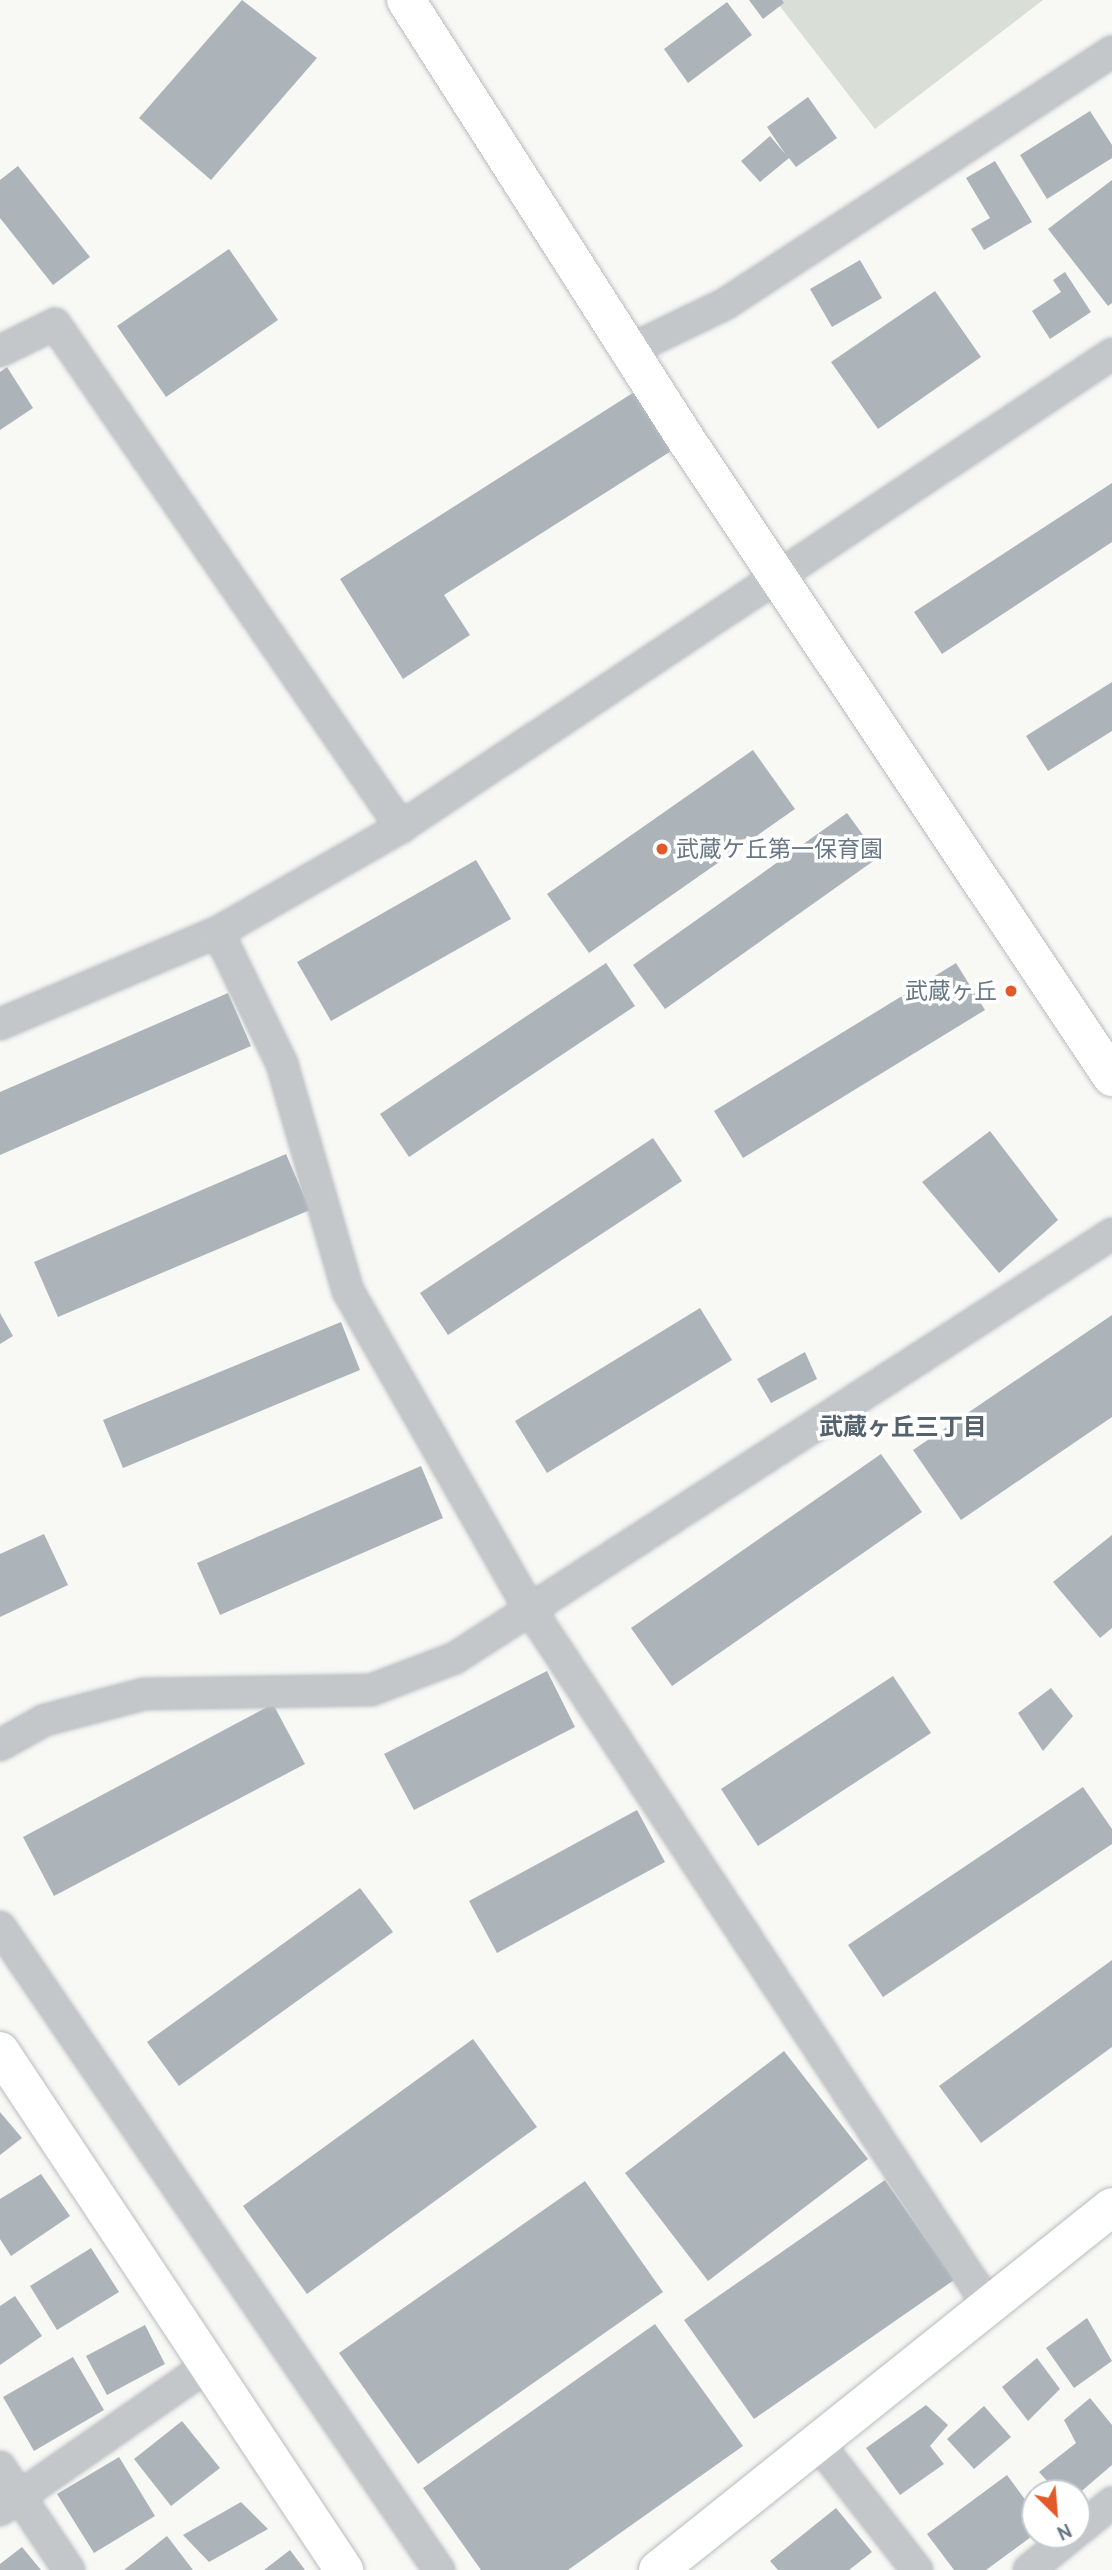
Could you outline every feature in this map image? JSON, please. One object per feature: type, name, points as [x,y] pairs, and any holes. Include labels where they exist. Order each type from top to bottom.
[{"type":"street","points":[[409,1],[632,349],[1112,1077]]},
{"type":"street","points":[[632,349],[748,289],[1112,52]]},
{"type":"street","points":[[0,352],[55,324],[401,827]]},
{"type":"street","points":[[0,1024],[218,932],[401,827],[1112,354]]},
{"type":"street","points":[[218,932],[282,1064],[348,1291],[528,1606],[988,2305]]},
{"type":"street","points":[[0,1745],[45,1720],[144,1694],[371,1690],[455,1658],[528,1606],[1112,1234]]},
{"type":"street","points":[[0,1927],[439,2570]]},
{"type":"street","points":[[0,2051],[344,2570]]},
{"type":"street","points":[[658,2570],[1112,2207]]},
{"type":"street","points":[[10,2503],[207,2366]]},
{"type":"street","points":[[818,2443],[917,2570]]},
{"type":"street","points":[[0,2467],[10,2503],[69,2570]]},
{"type":"street","points":[[1091,2520],[1112,2503]]},
{"type":"street","points":[[1029,2570],[1055,2549]]},
{"type":"shaded area","points":[[775,0],[1043,0],[875,129]]},
{"type":"building","points":[[242,0],[317,58],[211,180],[139,118]]},
{"type":"building","points":[[749,0],[782,0],[784,3],[763,19]]},
{"type":"building","points":[[727,2],[752,35],[688,83],[664,49]]},
{"type":"building","points":[[808,97],[837,138],[796,167],[789,158],[760,182],[741,161],[770,136],[786,155],[767,127]]},
{"type":"building","points":[[1090,111],[1112,145],[1112,158],[1047,199],[1020,155]]},
{"type":"building","points":[[995,161],[1032,222],[984,250],[971,229],[990,218],[966,178]]},
{"type":"building","points":[[18,166],[90,257],[53,285],[0,218],[0,180]]},
{"type":"building","points":[[1112,180],[1112,303],[1108,306],[1048,229]]},
{"type":"building","points":[[229,249],[278,320],[166,397],[117,326]]},
{"type":"building","points":[[860,260],[882,298],[832,327],[810,289]]},
{"type":"building","points":[[1065,272],[1091,312],[1050,339],[1032,311],[1061,292],[1053,280]]},
{"type":"building","points":[[935,291],[981,357],[878,429],[831,362]]},
{"type":"building","points":[[7,367],[33,408],[0,430],[0,372]]},
{"type":"building","points":[[650,382],[687,441],[444,595],[470,635],[403,679],[340,579]]},
{"type":"building","points":[[1112,483],[1112,542],[942,654],[914,612]]},
{"type":"building","points":[[1112,682],[1112,731],[1048,771],[1026,736]]},
{"type":"building","points":[[753,750],[795,809],[589,953],[547,894]]},
{"type":"building","points":[[847,813],[879,857],[665,1009],[633,965]]},
{"type":"building","points":[[476,860],[511,919],[331,1021],[297,962]]},
{"type":"building","points":[[606,963],[635,1006],[409,1157],[380,1114]]},
{"type":"building","points":[[956,963],[985,1010],[743,1158],[714,1111]]},
{"type":"building","points":[[228,993],[251,1046],[0,1155],[0,1092]]},
{"type":"building","points":[[990,1131],[1058,1220],[999,1273],[922,1182]]},
{"type":"building","points":[[653,1138],[682,1181],[448,1335],[420,1293]]},
{"type":"building","points":[[286,1154],[310,1210],[58,1317],[34,1262]]},
{"type":"building","points":[[700,1308],[732,1360],[547,1473],[515,1421]]},
{"type":"building","points":[[0,1313],[13,1336],[0,1344]]},
{"type":"building","points":[[1112,1315],[1112,1417],[961,1520],[913,1450]]},
{"type":"building","points":[[341,1322],[360,1370],[123,1468],[103,1420]]},
{"type":"building","points":[[805,1352],[817,1379],[771,1403],[757,1379]]},
{"type":"building","points":[[881,1454],[922,1512],[672,1686],[631,1628]]},
{"type":"building","points":[[421,1466],[443,1518],[220,1615],[197,1563]]},
{"type":"building","points":[[44,1534],[68,1585],[0,1617],[0,1554]]},
{"type":"building","points":[[1112,1535],[1112,1628],[1100,1638],[1053,1582]]},
{"type":"building","points":[[547,1671],[575,1727],[414,1810],[384,1754]]},
{"type":"building","points":[[893,1676],[931,1733],[758,1846],[721,1789]]},
{"type":"building","points":[[1051,1688],[1073,1716],[1043,1751],[1018,1713]]},
{"type":"building","points":[[273,1704],[305,1764],[54,1896],[23,1837]]},
{"type":"building","points":[[1083,1787],[1112,1829],[1112,1844],[883,1997],[848,1945]]},
{"type":"building","points":[[637,1810],[665,1862],[497,1953],[469,1901]]},
{"type":"building","points":[[360,1888],[393,1932],[179,2086],[147,2042]]},
{"type":"building","points":[[1112,1960],[1112,2047],[981,2143],[939,2086]]},
{"type":"building","points":[[473,2039],[537,2127],[307,2294],[243,2206]]},
{"type":"building","points":[[784,2051],[868,2159],[708,2281],[625,2173]]},
{"type":"building","points":[[0,2112],[22,2138],[0,2155]]},
{"type":"building","points":[[41,2174],[70,2216],[11,2256],[0,2239],[0,2199]]},
{"type":"building","points":[[885,2180],[954,2280],[754,2419],[684,2320]]},
{"type":"building","points":[[585,2181],[663,2292],[418,2464],[339,2353]]},
{"type":"building","points":[[91,2248],[119,2292],[57,2330],[30,2286]]},
{"type":"building","points":[[15,2296],[42,2336],[0,2365],[0,2306]]},
{"type":"building","points":[[1087,2318],[1112,2361],[1074,2388],[1046,2348]]},
{"type":"building","points":[[655,2324],[743,2446],[568,2570],[481,2570],[423,2488]]},
{"type":"building","points":[[145,2325],[165,2364],[107,2395],[86,2356]]},
{"type":"building","points":[[73,2357],[104,2410],[34,2451],[3,2397]]},
{"type":"building","points":[[1037,2358],[1060,2389],[1028,2421],[1002,2387]]},
{"type":"building","points":[[1090,2398],[1112,2425],[1112,2465],[1091,2483],[1091,2479],[1045,2479],[1039,2472],[1076,2443],[1064,2420]]},
{"type":"building","points":[[926,2405],[948,2425],[930,2446],[944,2464],[900,2495],[866,2448]]},
{"type":"building","points":[[984,2406],[1011,2437],[974,2469],[947,2439]]},
{"type":"building","points":[[182,2421],[220,2468],[171,2506],[134,2459]]},
{"type":"building","points":[[119,2457],[155,2516],[94,2553],[57,2494]]},
{"type":"building","points":[[1007,2475],[1021,2494],[1021,2544],[986,2570],[954,2570],[927,2534]]},
{"type":"building","points":[[241,2502],[268,2529],[209,2562],[183,2535]]},
{"type":"building","points":[[836,2508],[872,2552],[849,2570],[778,2570],[770,2561]]},
{"type":"building","points":[[167,2536],[193,2570],[124,2570]]},
{"type":"building","points":[[22,2547],[41,2570],[0,2570],[0,2564]]},
{"type":"building","points":[[290,2550],[305,2570],[264,2570]]},
{"type":"place","name":"武蔵ケ丘第一保育園","points":[[662,849]]},
{"type":"place","name":"武蔵ヶ丘","points":[[1011,991]]},
{"type":"district","name":"武蔵ヶ丘三丁目","points":[[903,1427]]}]
